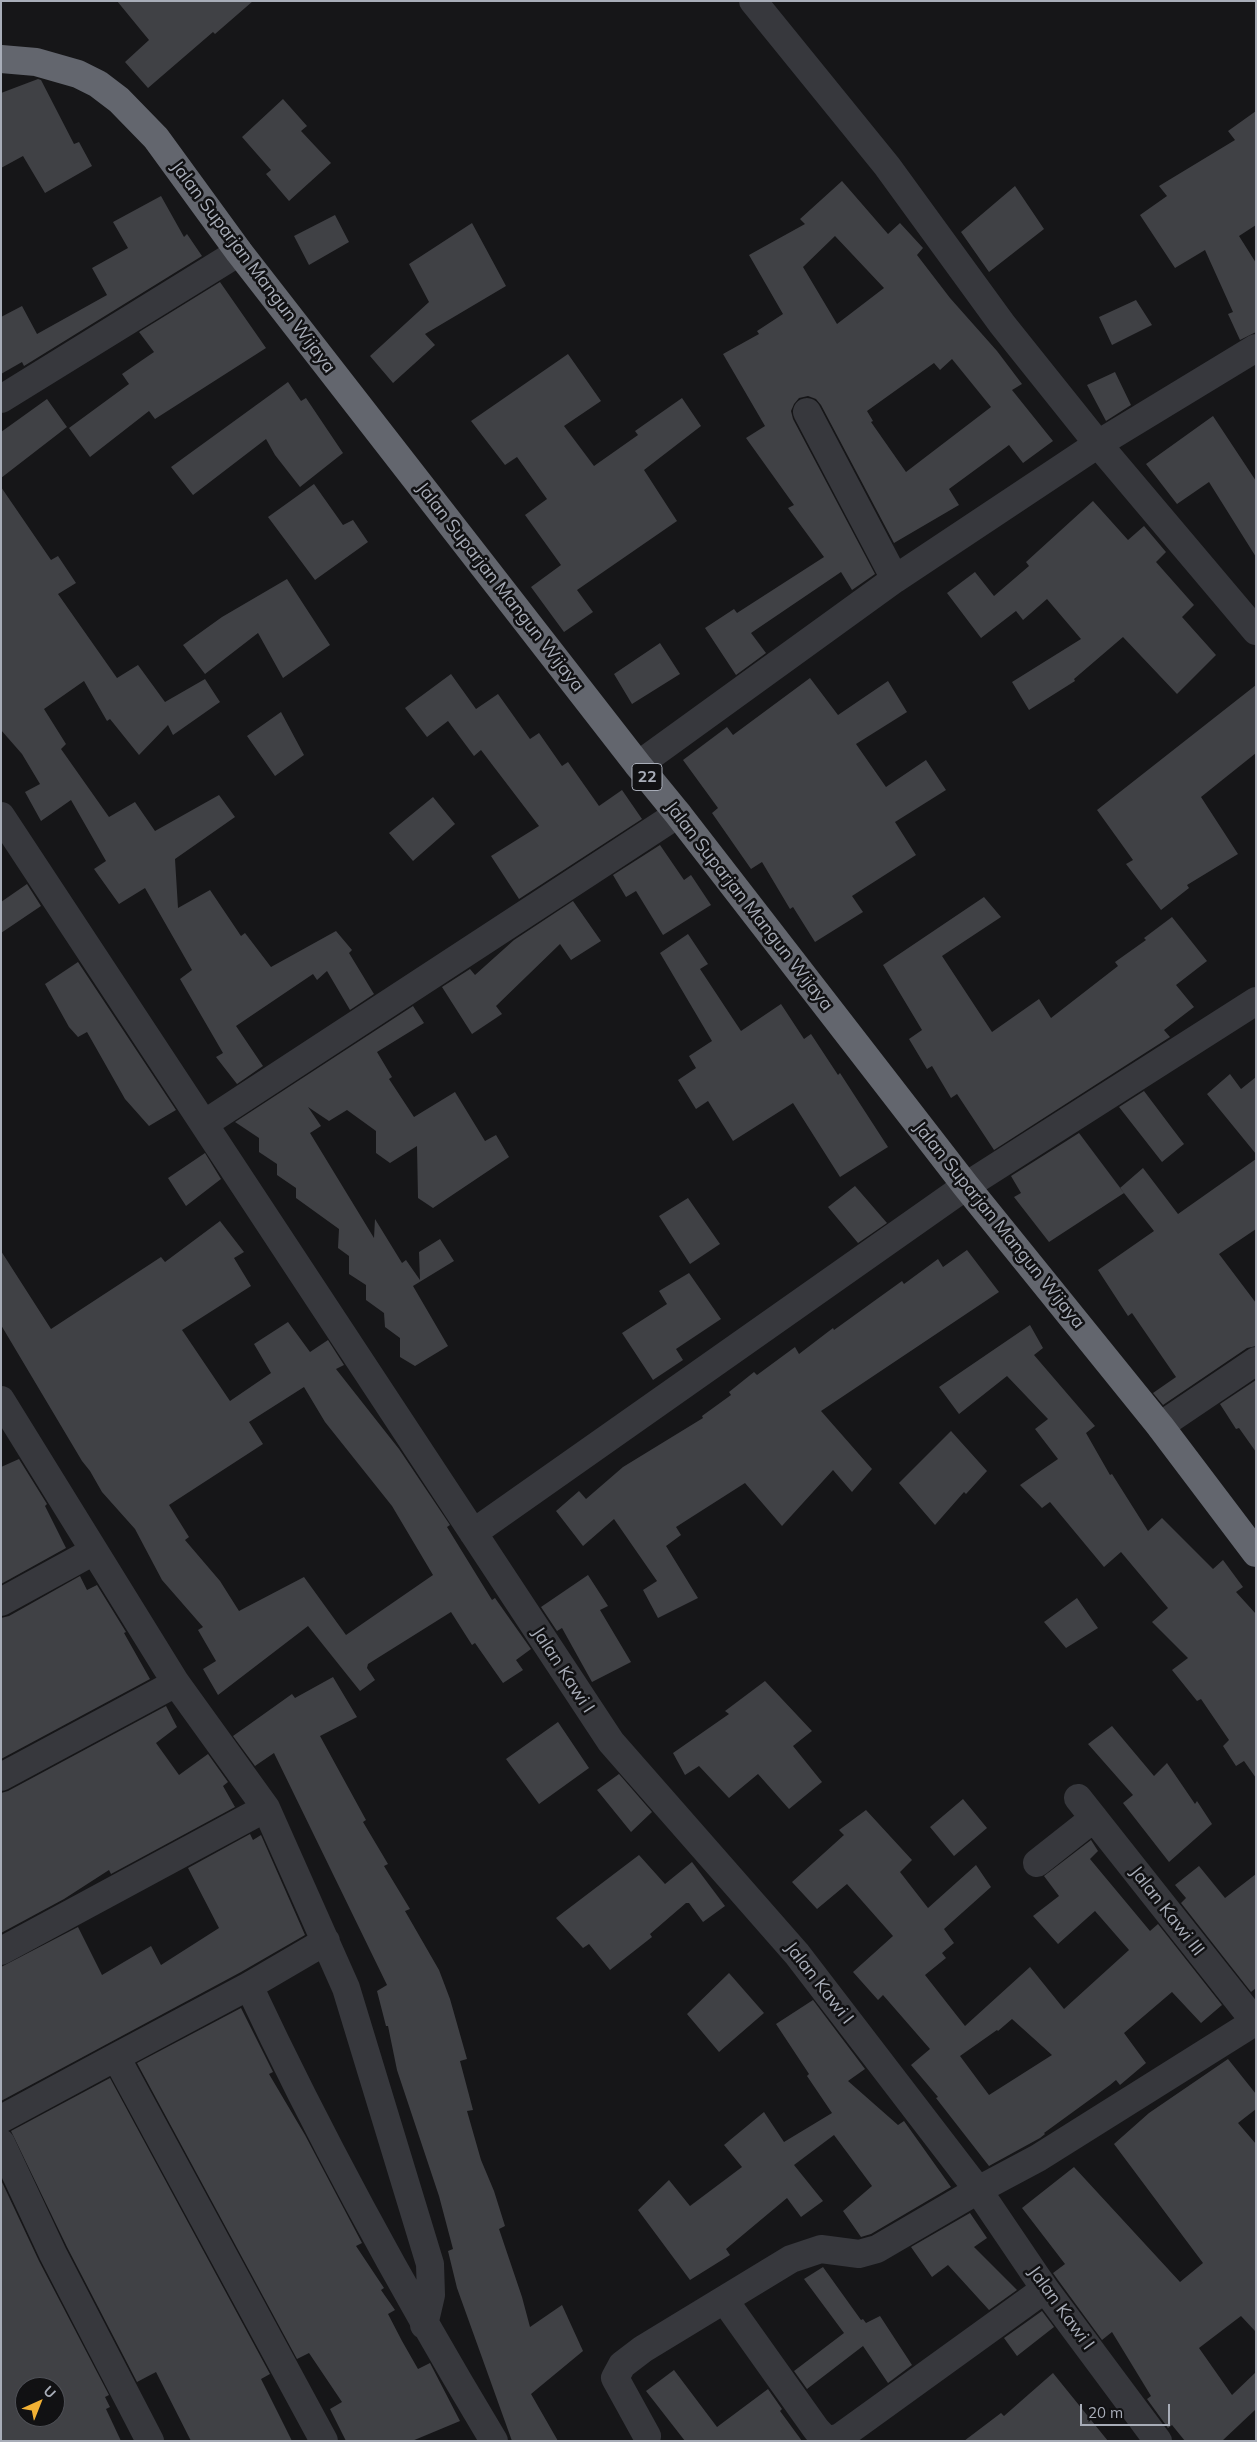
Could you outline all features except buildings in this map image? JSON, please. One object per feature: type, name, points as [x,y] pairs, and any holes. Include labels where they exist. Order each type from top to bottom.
[{"type":"highway","name":"Jalan Suparjan Mangun Wijaya","points":[[1,58],[36,62],[78,74],[119,100],[156,138],[239,252],[966,1186],[1160,1426],[1256,1553]]},
{"type":"street","points":[[753,1],[887,166],[1002,324],[1098,444],[1256,631]]},
{"type":"street","points":[[1,399],[239,252]]},
{"type":"street","points":[[638,765],[895,579],[1098,444],[1256,348]]},
{"type":"street","points":[[807,412],[895,579]]},
{"type":"street","points":[[204,1124],[678,814]]},
{"type":"street","name":"Jalan Kawi I","points":[[1,816],[611,1742],[797,1954],[978,2190],[1045,2289],[1158,2441]]},
{"type":"street","points":[[473,1533],[966,1186],[1256,1001]]},
{"type":"street","points":[[1160,1426],[1256,1362]]},
{"type":"street","points":[[6,1418],[94,1551],[176,1683],[266,1808],[346,1988],[430,2264],[431,2295],[424,2324]]},
{"type":"street","points":[[1,1602],[94,1551]]},
{"type":"street","points":[[1,1776],[176,1683]]},
{"type":"street","points":[[1,1951],[266,1808]]},
{"type":"street","name":"Jalan Kawi III","points":[[1037,1863],[1086,1808],[1255,2022]]},
{"type":"street","points":[[1,2118],[249,1986],[326,1942]]},
{"type":"street","points":[[249,1986],[284,2061],[484,2438]]},
{"type":"street","points":[[647,2436],[615,2378],[622,2364],[643,2349],[725,2301],[791,2259],[821,2249],[868,2253],[1038,2158],[1255,2022]]},
{"type":"street","points":[[116,2056],[324,2441]]},
{"type":"street","points":[[1,2143],[54,2254],[150,2441]]},
{"type":"street","points":[[725,2301],[816,2429],[824,2439],[829,2440],[840,2437],[1045,2289]]}]
